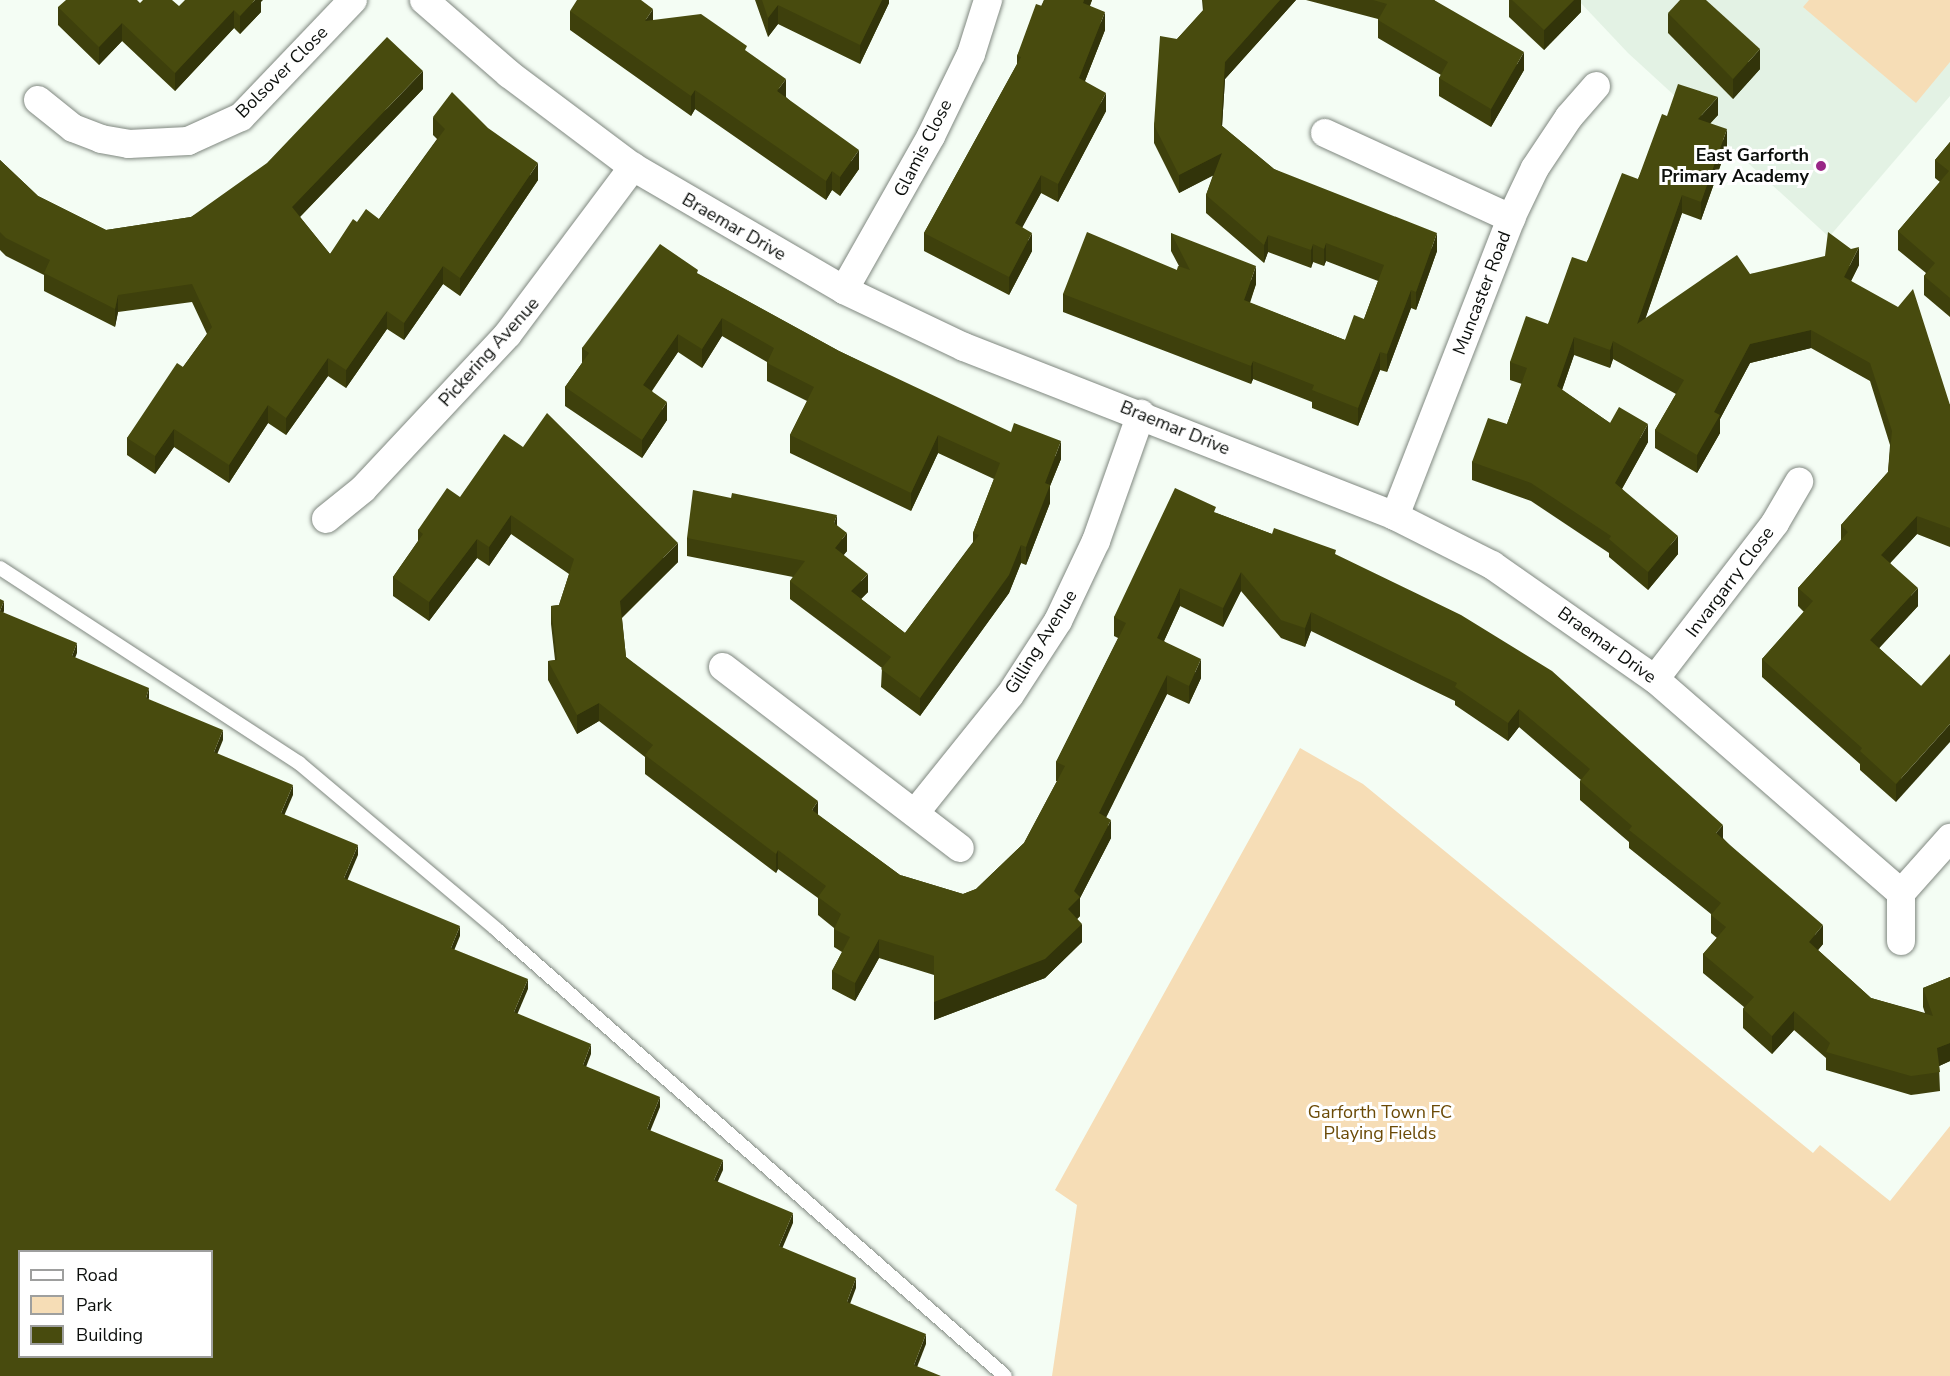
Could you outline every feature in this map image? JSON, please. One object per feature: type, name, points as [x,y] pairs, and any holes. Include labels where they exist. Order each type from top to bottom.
[{"type":"street","name":"Bolsover Close","points":[[38,100],[73,128],[100,138],[129,144],[188,141],[241,117],[353,0]]},
{"type":"street","name":"Braemar Drive","points":[[424,0],[509,74],[633,167],[844,290],[964,347],[1141,414],[1395,516],[1528,587],[1655,679],[1901,893]]},
{"type":"street","name":"Glamis Close","points":[[844,290],[931,136],[971,54],[988,0]]},
{"type":"street","name":"Muncaster Road","points":[[1395,516],[1511,218],[1535,168],[1569,117],[1596,86]]},
{"type":"street","points":[[1325,133],[1511,218]]},
{"type":"street","name":"Pickering Avenue","points":[[326,519],[363,489],[508,334],[569,257],[633,167]]},
{"type":"street","name":"Gilling Avenue","points":[[915,813],[1010,694],[1058,621],[1096,541],[1141,414]]},
{"type":"street","name":"Invargarry Close","points":[[1655,679],[1775,523],[1799,482]]},
{"type":"street","points":[[723,667],[960,848]]},
{"type":"street","points":[[1901,941],[1901,893],[1950,838]]},
{"type":"lane","points":[[0,568],[107,640],[220,708],[299,763],[496,929],[1005,1376]]},
{"type":"shaded area","name":"East Garforth Primary Academy","points":[[1578,0],[1950,0],[1950,96],[1829,237],[1628,53]]},
{"type":"green space","points":[[1809,0],[1950,0],[1950,62],[1916,103],[1803,7]]},
{"type":"green space","name":"Garforth Town FC Playing Fields","points":[[1300,748],[1363,784],[1813,1153],[1820,1145],[1890,1201],[1950,1126],[1950,1376],[1052,1376],[1077,1205],[1055,1190]]},
{"type":"building","points":[[66,0],[137,0],[140,3],[143,0],[172,0],[179,6],[185,0],[255,0],[240,16],[234,10],[175,73],[122,23],[99,47],[58,7]]},
{"type":"building","points":[[577,0],[641,0],[653,9],[645,21],[701,14],[747,46],[745,50],[786,79],[777,91],[859,150],[840,177],[832,171],[826,181],[695,90],[691,96],[570,11]]},
{"type":"building","points":[[762,0],[882,0],[860,45],[778,5],[768,18]]},
{"type":"building","points":[[1044,0],[1084,0],[1083,3],[1105,12],[1079,78],[1106,93],[1058,184],[1041,175],[1015,223],[1032,233],[1009,277],[924,233],[1021,57],[1017,56],[1036,4],[1042,6]]},
{"type":"building","points":[[1203,0],[1280,0],[1225,62],[1221,125],[1274,169],[1437,233],[1416,292],[1411,290],[1387,354],[1380,352],[1358,408],[1312,390],[1314,385],[1253,361],[1251,366],[1063,294],[1087,232],[1177,270],[1178,266],[1190,270],[1171,233],[1256,266],[1244,300],[1345,340],[1354,315],[1364,319],[1384,265],[1326,243],[1324,249],[1313,244],[1311,250],[1268,235],[1264,245],[1206,195],[1222,153],[1179,175],[1154,125],[1160,36],[1177,39],[1204,9]]},
{"type":"building","points":[[1373,0],[1434,0],[1524,52],[1491,109],[1439,78],[1448,62],[1378,20],[1387,4]]},
{"type":"building","points":[[1512,0],[1574,0],[1544,30]]},
{"type":"building","points":[[1680,0],[1706,0],[1760,49],[1733,79],[1668,13]]},
{"type":"building","points":[[387,37],[423,71],[292,207],[330,254],[353,219],[357,222],[366,209],[379,219],[445,129],[433,117],[452,92],[488,128],[538,163],[460,278],[443,266],[404,323],[387,311],[346,370],[328,358],[286,418],[268,405],[229,465],[174,429],[155,456],[127,438],[177,363],[183,367],[212,327],[192,284],[118,295],[115,309],[44,273],[50,260],[6,238],[0,232],[0,160],[38,196],[106,230],[191,217],[267,163]]},
{"type":"building","points":[[1678,84],[1718,97],[1698,119],[1727,129],[1701,202],[1682,195],[1637,324],[1737,255],[1750,274],[1825,256],[1828,232],[1851,249],[1859,247],[1844,277],[1898,307],[1913,289],[1950,405],[1950,528],[1917,516],[1881,555],[1918,588],[1870,640],[1921,686],[1950,654],[1950,724],[1896,784],[1860,751],[1862,748],[1762,659],[1813,601],[1798,588],[1848,532],[1841,525],[1888,472],[1892,431],[1870,363],[1811,330],[1750,344],[1714,412],[1720,415],[1697,455],[1655,430],[1684,380],[1613,341],[1610,350],[1574,337],[1557,386],[1610,423],[1619,407],[1648,424],[1615,483],[1678,536],[1648,572],[1609,539],[1611,536],[1531,483],[1472,462],[1488,418],[1507,424],[1527,368],[1510,362],[1526,316],[1548,324],[1572,257],[1587,262],[1622,173],[1638,179],[1662,114],[1667,116]]},
{"type":"building","points":[[1950,142],[1950,298],[1924,276],[1935,263],[1898,231],[1949,171],[1935,160]]},
{"type":"building","points":[[660,244],[698,270],[697,273],[839,351],[1011,432],[1014,423],[1061,441],[1045,483],[1050,485],[1026,547],[1021,545],[1009,575],[920,698],[881,669],[891,657],[790,581],[805,561],[687,538],[693,490],[731,498],[732,493],[837,515],[834,523],[847,533],[835,548],[868,574],[851,591],[905,633],[979,535],[973,533],[1000,463],[938,435],[911,493],[790,435],[814,387],[767,363],[774,348],[722,318],[702,349],[678,334],[643,385],[667,402],[642,440],[565,387],[589,353],[582,348]]},
{"type":"building","points":[[547,413],[678,543],[620,601],[626,657],[818,801],[812,810],[900,875],[963,894],[976,889],[1024,843],[1065,766],[1056,762],[1126,623],[1114,617],[1175,488],[1216,507],[1214,512],[1272,534],[1274,528],[1336,550],[1335,554],[1461,615],[1552,671],[1723,825],[1716,833],[1823,925],[1809,942],[1871,998],[1933,1016],[1923,988],[1950,977],[1950,1043],[1937,1048],[1940,1072],[1911,1076],[1826,1052],[1830,1043],[1794,1011],[1772,1036],[1743,1009],[1754,997],[1703,954],[1726,927],[1711,915],[1721,903],[1629,830],[1632,826],[1580,781],[1590,769],[1519,709],[1508,723],[1455,687],[1457,683],[1311,612],[1305,628],[1281,620],[1241,572],[1223,608],[1180,588],[1157,638],[1201,659],[1189,686],[1167,675],[1099,813],[1111,820],[1074,891],[1080,897],[1068,909],[1082,924],[1045,959],[934,1002],[934,956],[879,939],[855,983],[832,971],[850,937],[834,929],[841,914],[818,897],[826,886],[778,850],[776,854],[645,755],[653,745],[599,703],[577,715],[548,661],[557,660],[551,606],[559,605],[574,559],[511,515],[489,547],[477,539],[429,602],[393,577],[423,534],[418,530],[447,488],[460,497],[504,434],[523,447]]},
{"type":"building","points":[[0,599],[4,601],[0,611]]},
{"type":"building","points":[[0,611],[77,643],[72,656],[149,688],[146,698],[223,730],[214,752],[293,785],[281,813],[358,845],[344,878],[460,926],[451,948],[528,979],[514,1012],[591,1044],[583,1065],[660,1097],[647,1129],[723,1160],[714,1180],[793,1213],[779,1246],[856,1278],[847,1302],[926,1334],[914,1365],[941,1376],[0,1376]]},
{"type":"place","name":"East Garforth Primary Academy","points":[[1821,166]]}]
